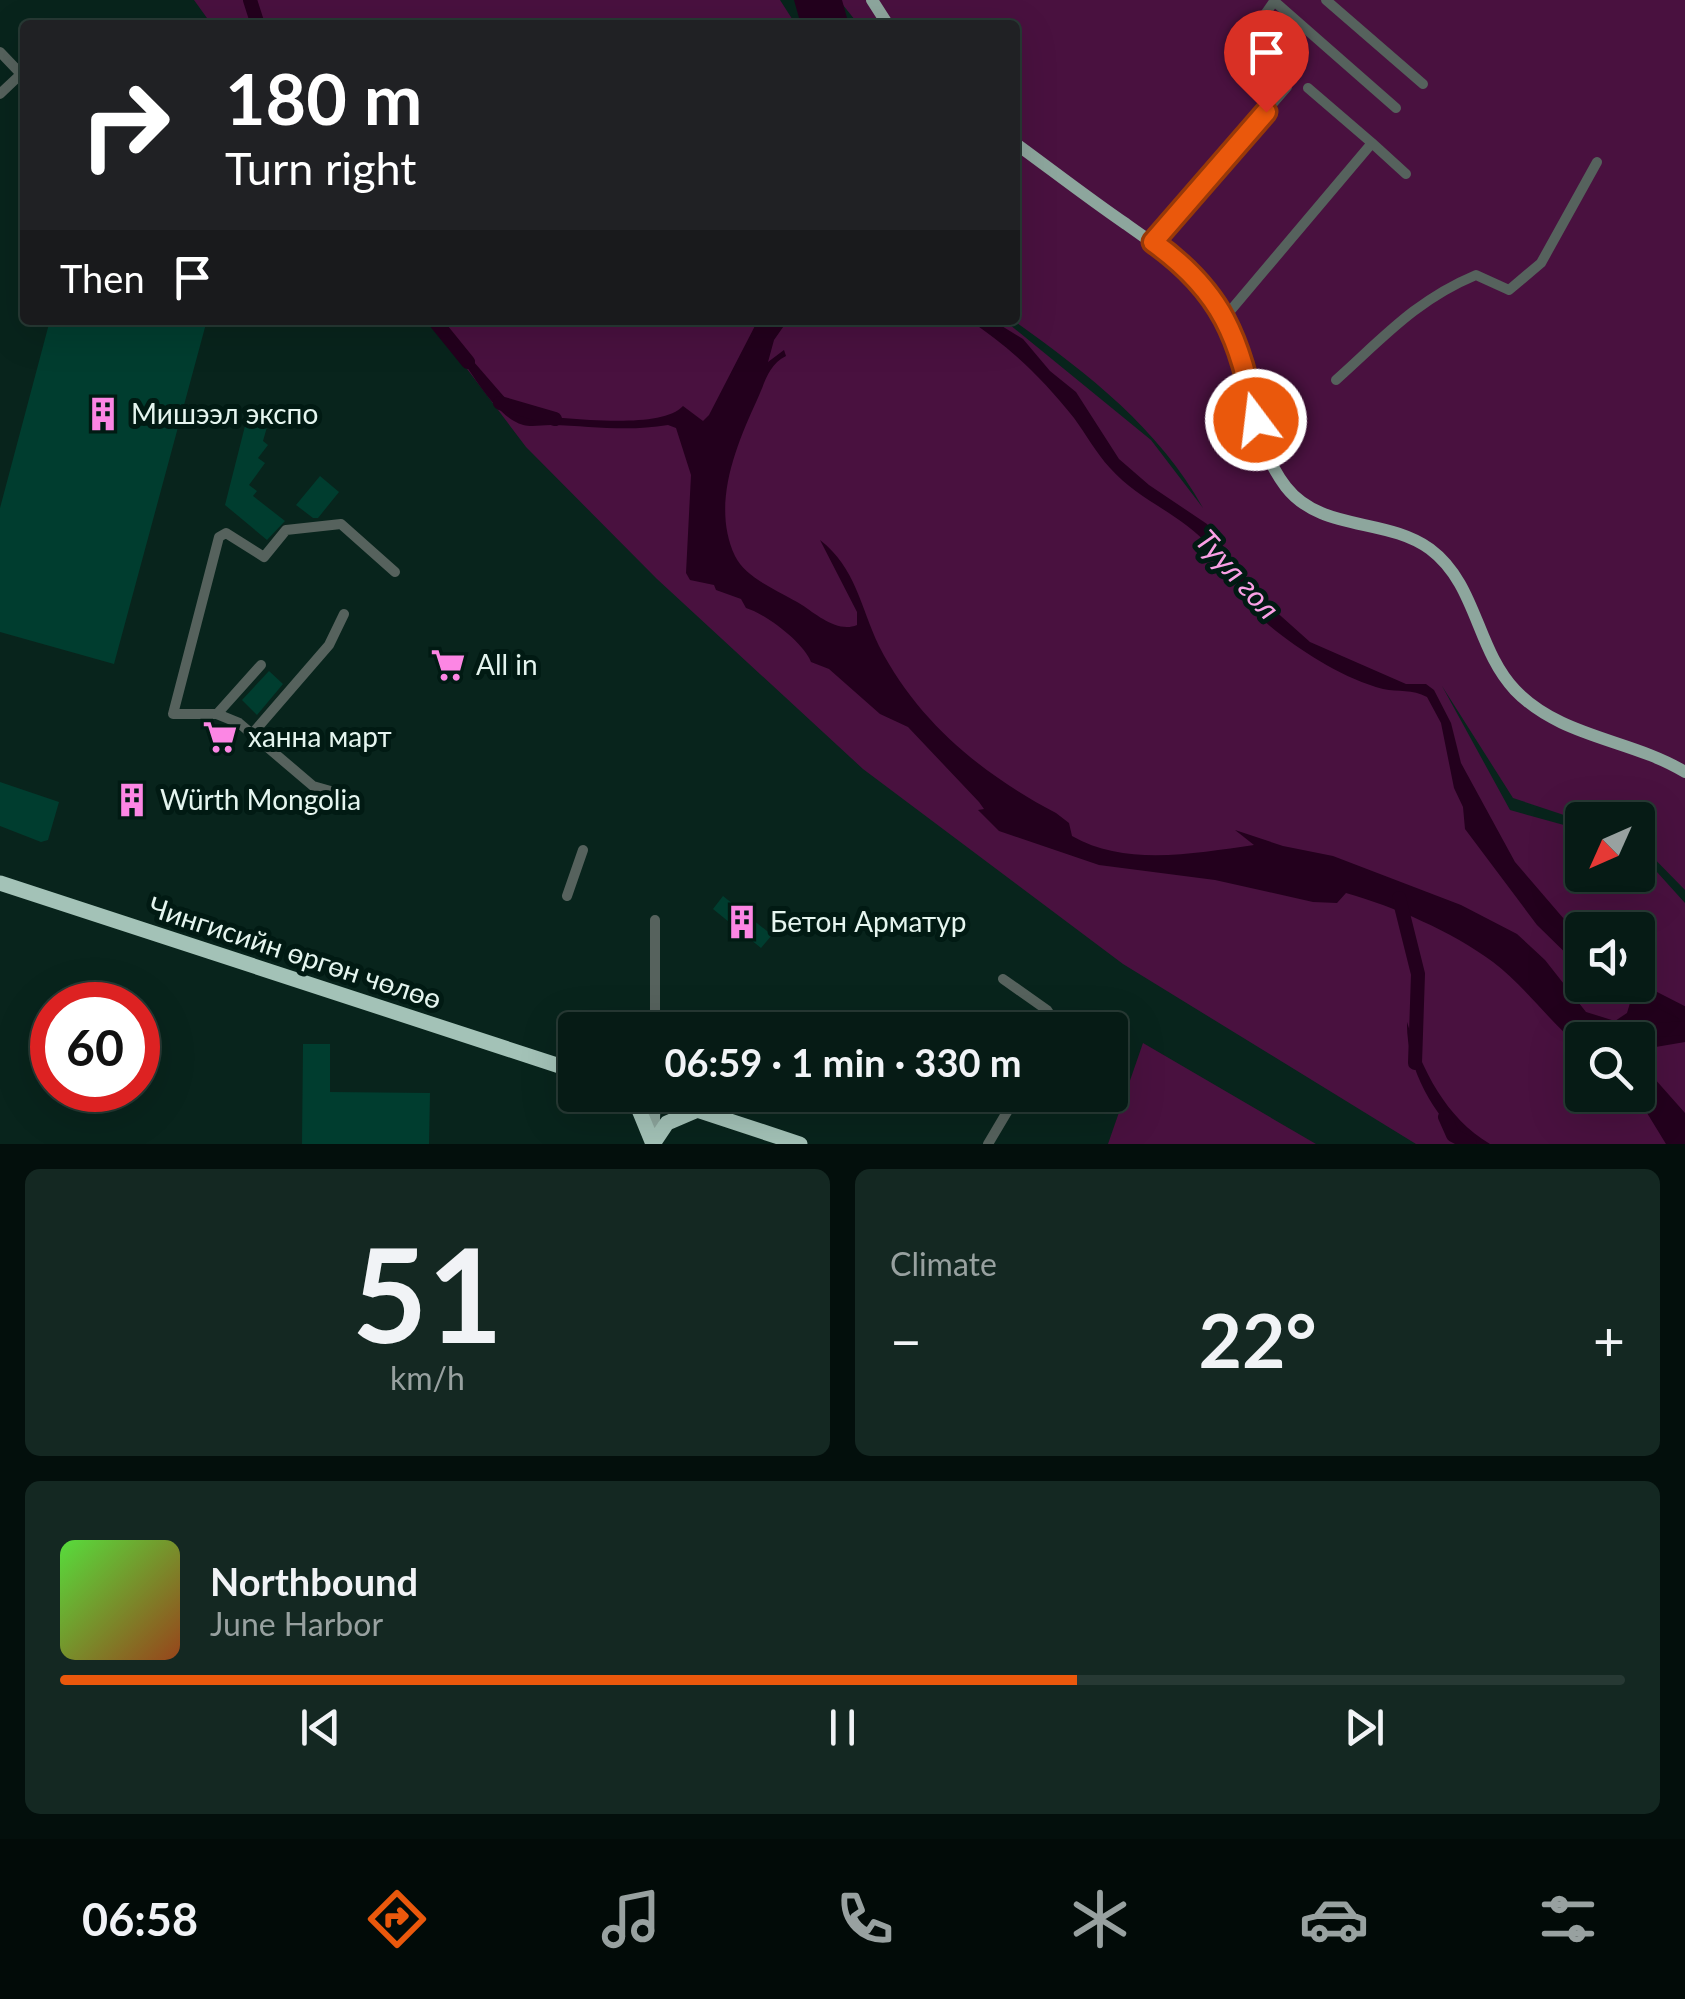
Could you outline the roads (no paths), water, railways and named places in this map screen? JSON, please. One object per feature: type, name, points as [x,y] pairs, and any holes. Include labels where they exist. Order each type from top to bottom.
[{"type":"highway","name":"Чингисийн өргөн чөлөө","points":[[0,883],[558,1065]]},
{"type":"highway","points":[[641,1112],[653,1144]]},
{"type":"highway","points":[[653,1144],[667,1123],[695,1112]]},
{"type":"highway","points":[[701,1112],[800,1144]]},
{"type":"main road","points":[[1020,148],[1185,266],[1212,295],[1226,317],[1264,446],[1292,494],[1323,516],[1399,533],[1425,546],[1460,582],[1491,654],[1519,694],[1574,729],[1639,749],[1685,772]]},
{"type":"main road","points":[[653,1112],[653,1144]]},
{"type":"street","points":[[1153,242],[1287,87],[1287,76],[1253,42],[1254,30],[1274,0],[1396,108]]},
{"type":"street","points":[[1326,0],[1423,84]]},
{"type":"street","points":[[0,52],[20,73]]},
{"type":"street","points":[[0,94],[20,75]]},
{"type":"street","points":[[1308,88],[1406,174]]},
{"type":"street","points":[[1226,317],[1372,144]]},
{"type":"street","points":[[1336,380],[1403,315],[1446,288],[1476,275],[1509,290],[1541,263],[1597,162]]},
{"type":"street","points":[[342,794],[313,786],[230,717],[173,714],[219,538],[226,533],[264,557],[286,530],[341,524],[395,572]]},
{"type":"street","points":[[252,734],[329,645],[344,614]]},
{"type":"street","points":[[217,714],[260,665]]},
{"type":"street","points":[[567,896],[583,850]]},
{"type":"street","points":[[655,920],[656,1012]]},
{"type":"street","points":[[1003,979],[1048,1012]]},
{"type":"street","points":[[988,1144],[1007,1112]]},
{"type":"water","points":[[794,0],[842,0],[848,20],[800,20]]},
{"type":"water","points":[[755,325],[784,325],[774,340],[768,362],[784,350],[786,356],[768,375],[729,476],[725,517],[735,556],[755,578],[821,618],[842,627],[857,625],[857,612],[820,540],[842,563],[879,646],[913,699],[978,763],[1069,823],[1072,836],[1093,846],[1138,855],[1254,845],[1235,830],[1283,846],[1333,856],[1461,905],[1517,934],[1565,985],[1565,1002],[1578,1002],[1586,1012],[1615,1021],[1627,1013],[1628,1002],[1655,1000],[1685,1008],[1685,1042],[1655,1047],[1655,1022],[1565,1022],[1565,1033],[1505,972],[1477,951],[1422,921],[1346,893],[1337,903],[1313,902],[1215,880],[1099,865],[999,831],[978,810],[984,809],[979,802],[908,727],[880,714],[829,669],[811,662],[793,638],[746,608],[741,599],[716,590],[714,585],[690,580],[686,573],[691,475],[676,428],[519,423],[489,397],[454,348],[460,346],[520,415],[631,421],[671,414],[683,406],[703,421]]},
{"type":"water","points":[[976,325],[1000,325],[1023,339],[1050,371],[1076,392],[1119,459],[1149,485],[1207,524],[1263,600],[1310,642],[1406,684],[1426,684],[1434,690],[1451,723],[1461,763],[1515,862],[1565,920],[1565,952],[1537,925],[1465,829],[1441,723],[1427,697],[1383,689],[1341,673],[1276,631],[1257,613],[1200,536],[1121,480],[1074,418],[1012,353]]},
{"type":"water","points":[[1407,1022],[1420,1058],[1448,1107],[1490,1144],[1467,1144],[1433,1105],[1411,1056]]},
{"type":"water","points":[[1655,1079],[1685,1113],[1685,1144],[1666,1144],[1646,1112],[1655,1112]]},
{"type":"waterway","name":"Туул гол","points":[[250,0],[256,20]]},
{"type":"waterway","name":"Туул гол","points":[[438,325],[468,362]]},
{"type":"waterway","name":"Туул гол","points":[[500,403],[555,419]]},
{"type":"waterway","name":"Туул гол","points":[[1399,898],[1418,974],[1415,1063]]},
{"type":"waterway","name":"Туул гол","points":[[1655,999],[1685,1014]]},
{"type":"waterway","name":"Туул гол","points":[[1655,1030],[1685,1028]]},
{"type":"waterway","name":"Туул гол","points":[[1445,1117],[1453,1135],[1470,1144]]},
{"type":"place","name":"Мишээл экспо","points":[[103,414]]},
{"type":"place","name":"All in","points":[[448,665]]},
{"type":"place","name":"ханна март","points":[[220,737]]},
{"type":"place","name":"Würth Mongolia","points":[[132,800]]},
{"type":"place","name":"Бетон Арматур","points":[[742,922]]}]
